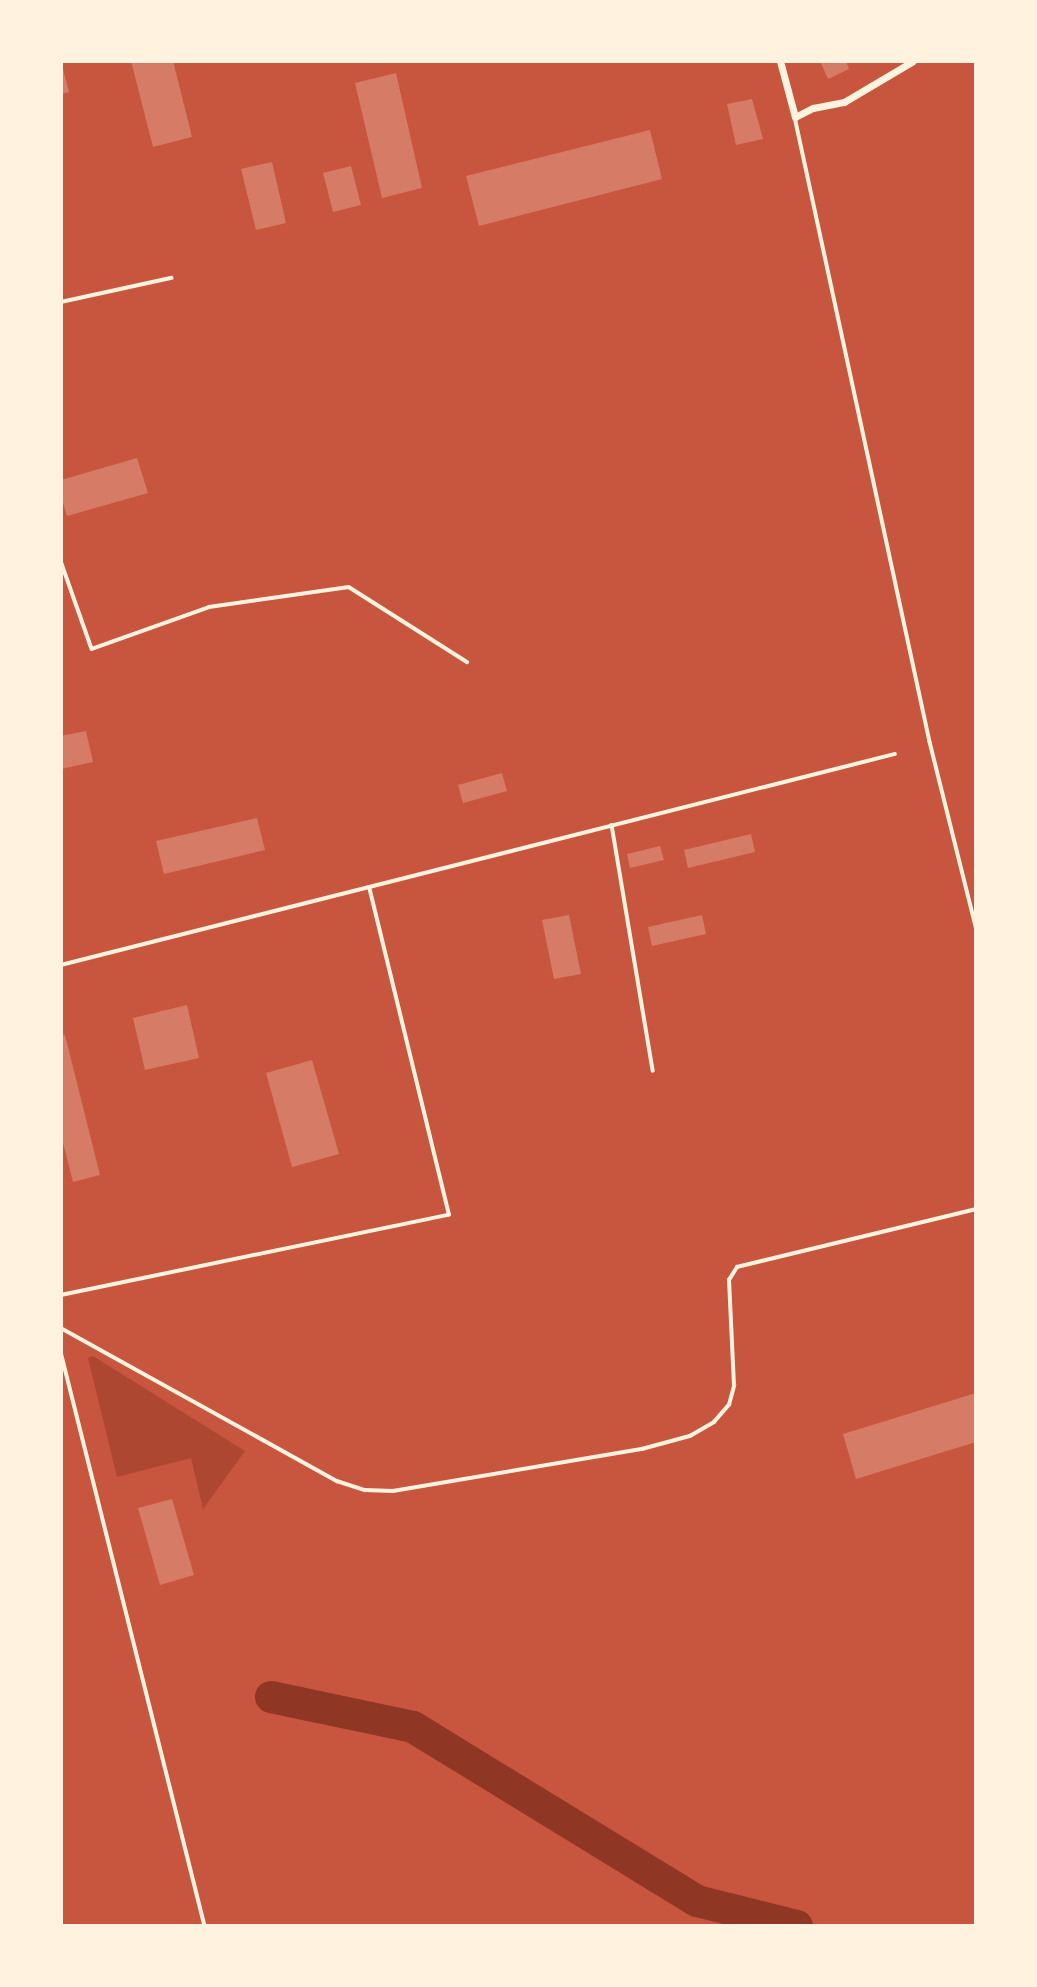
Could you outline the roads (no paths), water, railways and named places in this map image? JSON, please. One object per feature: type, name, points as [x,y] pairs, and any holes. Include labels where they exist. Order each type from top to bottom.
[{"type":"street","points":[[780,61],[794,117],[813,108],[844,102],[913,61]]},
{"type":"lane","points":[[794,117],[930,742],[976,927]]},
{"type":"lane","points":[[61,302],[172,278]]},
{"type":"lane","points":[[61,561],[92,649],[209,607],[349,586],[467,662]]},
{"type":"lane","points":[[61,965],[895,754]]},
{"type":"lane","points":[[612,825],[653,1071]]},
{"type":"lane","points":[[61,1294],[449,1215],[369,887]]},
{"type":"lane","points":[[61,1328],[337,1480],[365,1490],[393,1491],[642,1449],[690,1436],[714,1422],[729,1405],[734,1386],[729,1280],[737,1267],[976,1209]]},
{"type":"lane","points":[[61,1352],[205,1926]]},
{"type":"waterway","points":[[271,1697],[413,1727],[697,1901],[797,1926]]}]
